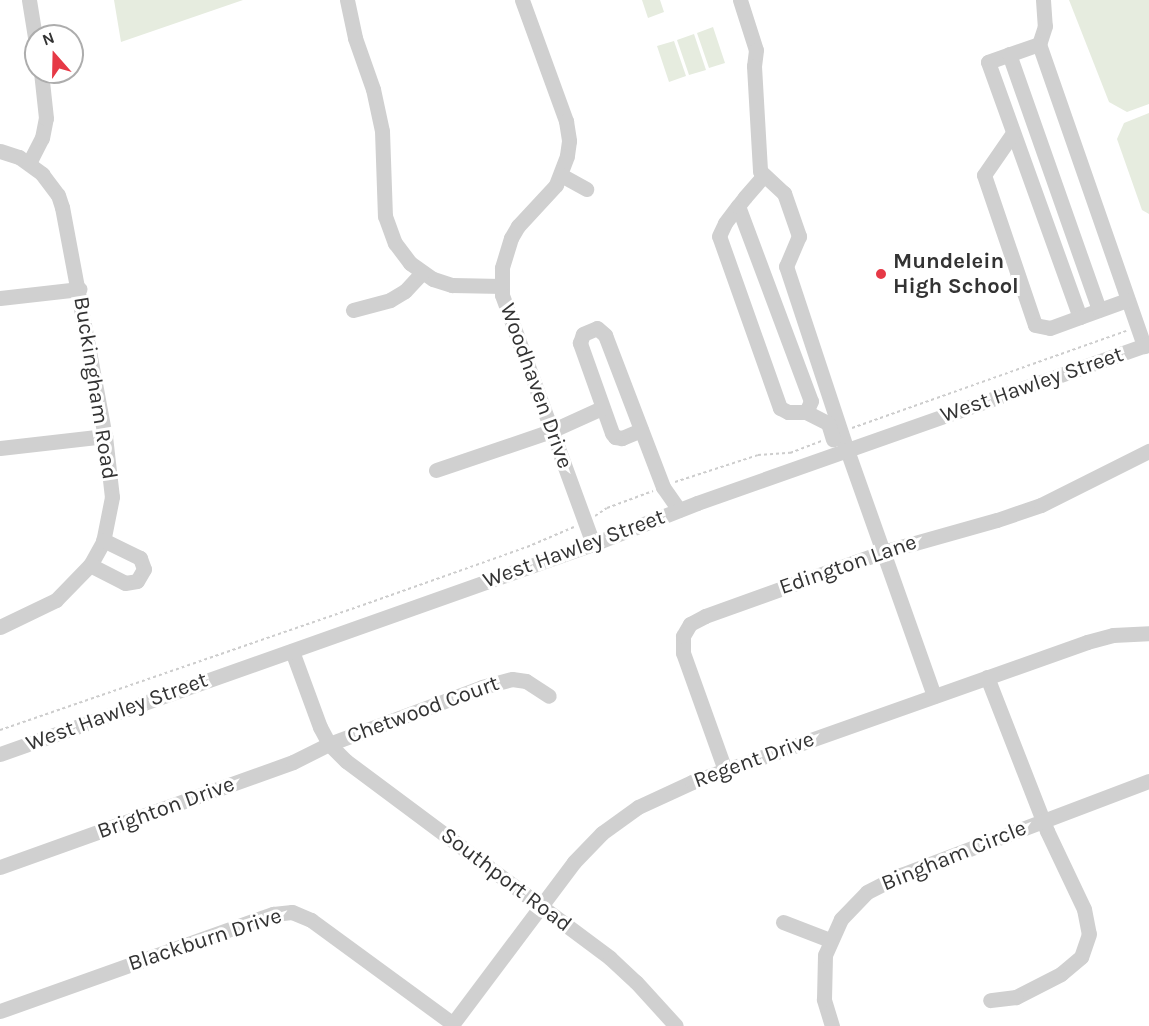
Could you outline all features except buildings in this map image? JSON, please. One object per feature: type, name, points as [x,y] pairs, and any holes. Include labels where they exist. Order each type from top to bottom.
[{"type":"street","points":[[29,0],[33,24]]},
{"type":"street","points":[[347,0],[355,38],[373,89],[382,131],[385,216],[395,243],[410,263],[422,273],[452,285],[502,286]]},
{"type":"street","name":"Woodhaven Drive","points":[[522,0],[566,121],[568,151],[561,175],[551,193],[518,226],[511,238],[505,254],[502,286],[517,341],[593,544]]},
{"type":"street","points":[[740,0],[756,50],[753,66],[760,171],[784,193],[799,236],[786,266],[842,452]]},
{"type":"street","points":[[1043,0],[1045,26],[1039,44],[1127,300],[1146,345]]},
{"type":"street","points":[[1039,44],[988,62],[1080,317]]},
{"type":"street","points":[[1009,54],[1099,310]]},
{"type":"street","points":[[0,151],[29,163],[42,138],[46,118],[42,84]]},
{"type":"street","points":[[1013,133],[984,175],[1035,325],[1050,328],[1127,300]]},
{"type":"street","name":"Buckingham Road","points":[[0,627],[56,600],[90,565],[103,540],[112,497],[105,436],[70,241],[58,195],[42,174],[29,163]]},
{"type":"street","points":[[561,175],[586,189]]},
{"type":"street","points":[[764,175],[725,223],[719,236],[780,408],[789,412],[806,412],[828,423],[842,452],[883,552],[934,696]]},
{"type":"street","points":[[738,206],[811,401],[806,412]]},
{"type":"street","points":[[353,310],[390,300],[405,291],[422,273]]},
{"type":"street","points":[[0,298],[79,289]]},
{"type":"street","points":[[641,430],[622,438],[615,437],[602,408],[580,343],[583,334],[597,328],[605,335],[663,487],[679,510]]},
{"type":"street","name":"West Hawley Street","points":[[0,754],[1146,345]]},
{"type":"street","points":[[436,470],[551,431],[602,408]]},
{"type":"street","points":[[0,448],[105,436]]},
{"type":"street","name":"Edington Lane","points":[[725,770],[683,653],[683,636],[690,624],[705,616],[883,552],[997,520],[1041,505],[1149,451]]},
{"type":"street","points":[[90,565],[125,583],[137,581],[144,569],[140,558],[103,540]]},
{"type":"street","name":"Regent Drive","points":[[452,1025],[588,847],[619,819],[664,793],[1087,642],[1113,635],[1149,633]]},
{"type":"street","points":[[292,651],[320,727],[329,744]]},
{"type":"street","points":[[987,677],[1042,821],[1089,923],[1087,945],[1072,966],[1016,997],[990,1000]]},
{"type":"street","name":"Chetwood Court","points":[[329,744],[503,680],[526,681],[549,696]]},
{"type":"street","name":"Brighton Drive","points":[[0,867],[293,762],[329,744]]},
{"type":"street","name":"Southport Road","points":[[329,744],[346,761],[618,966],[676,1026]]},
{"type":"street","name":"Bingham Circle","points":[[832,1026],[824,999],[822,975],[830,940],[841,919],[854,904],[882,883],[1149,781]]},
{"type":"street","name":"Blackburn Drive","points":[[0,1011],[273,914],[292,912],[311,920],[452,1025]]},
{"type":"street","points":[[783,922],[830,940]]},
{"type":"shaded area","points":[[114,0],[243,0],[121,42]]},
{"type":"shaded area","points":[[642,0],[660,0],[664,12],[648,18]]},
{"type":"shaded area","points":[[1069,0],[1149,0],[1149,104],[1127,112],[1109,102]]},
{"type":"shaded area","points":[[713,27],[725,63],[709,68],[697,33]]},
{"type":"shaded area","points":[[694,34],[706,70],[689,75],[677,40]]},
{"type":"shaded area","points":[[674,41],[686,76],[669,82],[657,46]]},
{"type":"shaded area","points":[[1149,113],[1149,214],[1142,210],[1117,139],[1124,123]]},
{"type":"place","name":"Mundelein High School","points":[[881,274]]}]
